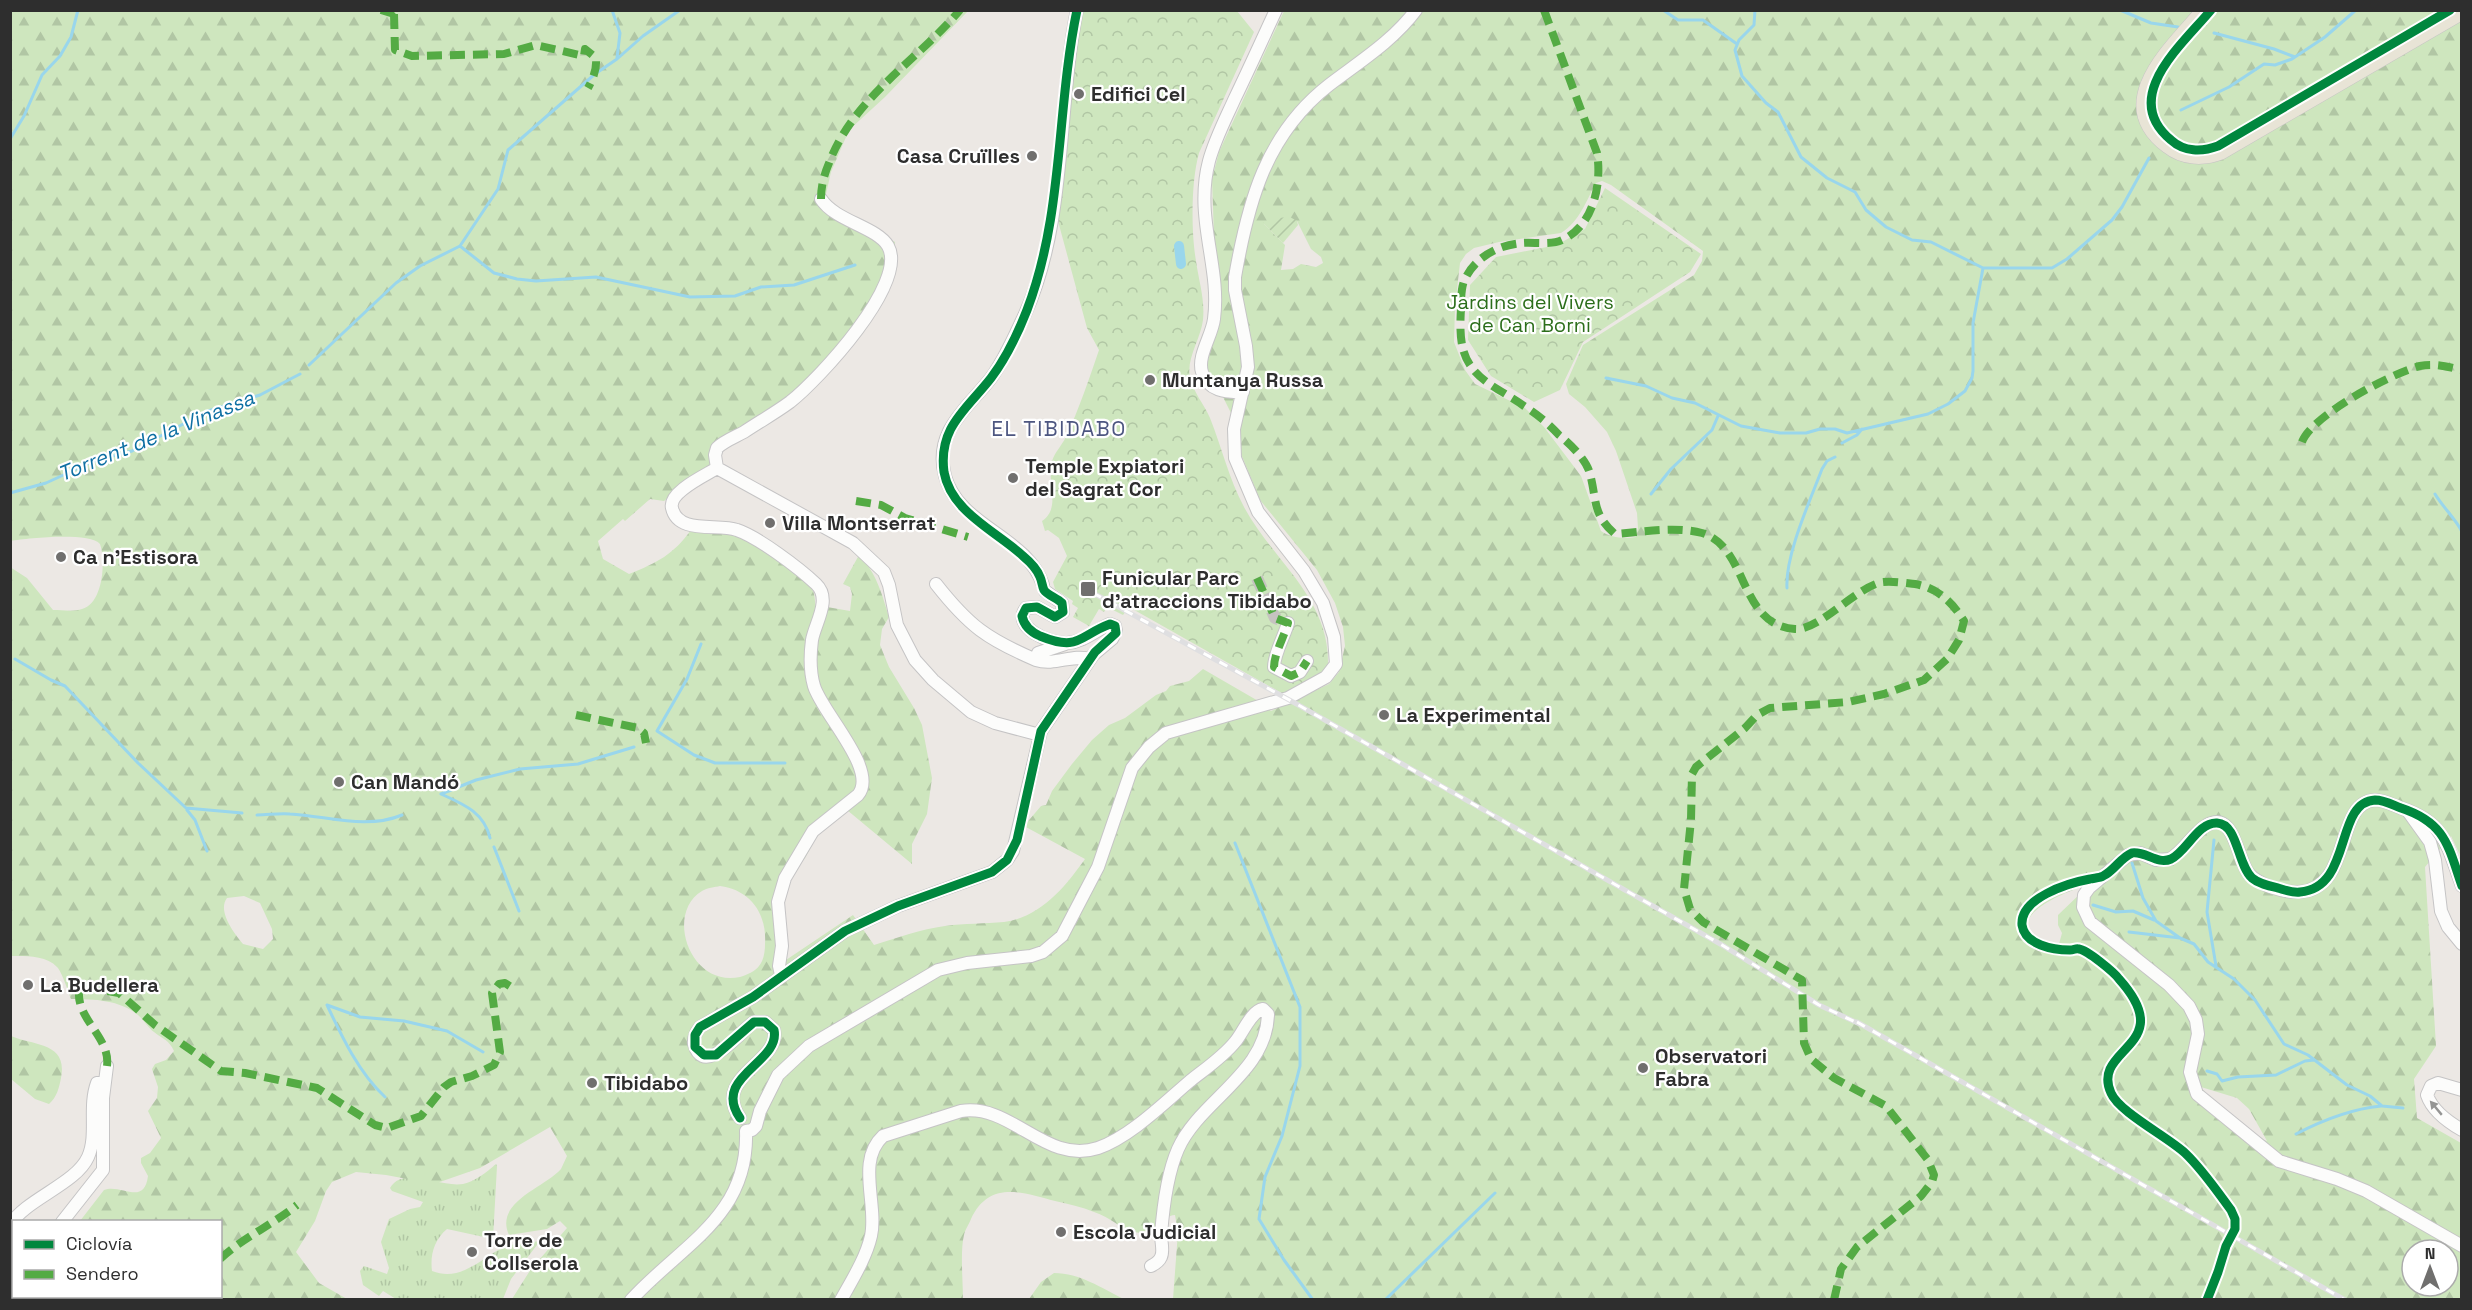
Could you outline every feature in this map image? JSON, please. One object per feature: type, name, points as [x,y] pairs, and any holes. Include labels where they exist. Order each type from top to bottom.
[{"type":"main road","points":[[2204,10],[2153,71],[2144,96],[2145,110],[2156,135],[2172,149],[2194,156],[2221,152],[2462,12]]},
{"type":"main road","points":[[2211,10],[2160,73],[2151,90],[2150,98],[2155,122],[2165,135],[2182,147],[2201,151],[2218,146],[2450,10]]},
{"type":"street","points":[[1066,644],[1039,635],[1023,622],[1023,612],[1031,606],[1055,616],[1063,612],[1062,603],[1044,588],[1040,575],[1032,566],[1006,542],[968,513],[956,499],[945,475],[944,449],[958,414],[999,366],[1026,311],[1035,284],[1051,230],[1068,53],[1077,10]]},
{"type":"street","points":[[1243,392],[1220,391],[1207,381],[1202,373],[1201,361],[1210,335],[1215,304],[1204,214],[1204,190],[1209,160],[1217,138],[1276,10]]},
{"type":"street","points":[[1036,660],[1038,653],[1092,635],[1107,625],[1115,626],[1115,635],[1090,659],[1040,735],[1017,840],[1010,856],[1003,864],[978,878],[909,901],[845,931],[741,1005],[705,1023],[695,1035],[694,1043],[697,1050],[704,1055],[712,1056],[723,1050],[754,1022],[765,1022],[774,1030],[773,1044],[744,1076],[733,1093],[733,1106],[740,1118],[739,1126],[746,1131],[754,1129],[756,1120],[778,1075],[809,1046],[944,968],[1031,956],[1053,944],[1062,936],[1098,867],[1132,768],[1140,756],[1158,738],[1176,728],[1288,698],[1333,671],[1336,663],[1335,645],[1323,603],[1304,571],[1258,512],[1238,468],[1233,434],[1248,367],[1235,278],[1255,191],[1272,149],[1293,119],[1309,102],[1396,33],[1416,10]]},
{"type":"street","points":[[717,468],[715,455],[721,444],[796,397],[825,368],[858,329],[884,290],[888,279],[890,254],[885,242],[834,212],[821,199]]},
{"type":"street","points":[[717,468],[853,543],[884,572],[897,625],[915,660],[933,680],[971,712],[995,723],[1040,735]]},
{"type":"street","points":[[717,468],[691,483],[674,497],[671,507],[675,515],[694,526],[737,530],[753,538],[818,586],[822,602],[812,641],[811,667],[814,687],[857,760],[864,784],[858,795],[813,831],[785,878],[778,902],[782,946],[779,966],[782,975]]},
{"type":"street","points":[[936,584],[960,614],[1001,645],[1047,664],[1083,657],[1090,659]]},
{"type":"street","points":[[1288,623],[1282,643],[1274,658],[1274,667],[1292,676],[1300,672],[1307,661]]},
{"type":"street","points":[[2462,886],[2448,847],[2438,829],[2426,818],[2379,800],[2368,801],[2359,807],[2352,816],[2335,866],[2320,884],[2308,891],[2289,891],[2253,878],[2243,866],[2230,830],[2216,823],[2206,826],[2170,859],[2160,861],[2144,854],[2132,853],[2089,888],[2084,895],[2083,904],[2090,922],[2169,985],[2189,1006],[2196,1020],[2198,1034],[2190,1066],[2190,1078],[2200,1098],[2278,1161],[2337,1179],[2366,1191],[2462,1246]]},
{"type":"street","points":[[2406,809],[2430,842],[2435,861],[2441,911],[2448,927],[2462,944]]},
{"type":"street","points":[[841,1299],[870,1238],[873,1212],[869,1160],[874,1146],[883,1136],[961,1111],[974,1110],[997,1115],[1056,1147],[1074,1151],[1100,1147],[1136,1125],[1219,1057],[1234,1044],[1256,1011],[1263,1009],[1268,1014],[1267,1027],[1254,1056],[1178,1148],[1168,1190],[1161,1236],[1161,1258],[1151,1266]]},
{"type":"street","points":[[63,1220],[103,1170],[107,1066]]},
{"type":"street","points":[[15,1220],[87,1160],[92,1140],[93,1094],[97,1083],[105,1082]]},
{"type":"street","points":[[2462,1090],[2438,1083],[2429,1089],[2427,1095],[2430,1102],[2445,1118],[2462,1130]]},
{"type":"street","points":[[740,1118],[748,1113],[756,1120]]},
{"type":"street","points":[[631,1299],[717,1220],[729,1201],[740,1176],[746,1152],[746,1131]]},
{"type":"green space","points":[[11,11],[968,11],[885,97],[849,130],[831,172],[826,194],[830,205],[895,242],[894,261],[839,357],[720,453],[720,463],[692,477],[664,501],[650,499],[598,541],[603,559],[629,574],[664,557],[691,530],[738,536],[787,566],[807,583],[813,591],[816,609],[827,607],[850,611],[852,594],[850,587],[843,584],[859,555],[878,584],[889,617],[882,629],[880,645],[889,667],[922,725],[932,778],[927,814],[912,844],[912,864],[847,810],[819,832],[782,893],[786,960],[853,915],[874,945],[936,927],[1004,922],[1017,919],[1041,907],[1060,890],[1085,859],[1024,826],[1041,806],[1046,805],[1052,791],[1092,740],[1109,725],[1125,718],[1170,686],[1189,681],[1203,669],[1260,702],[1271,711],[1329,684],[1339,672],[1345,646],[1343,627],[1335,603],[1317,570],[1260,500],[1241,454],[1239,429],[1219,389],[1209,380],[1206,366],[1220,321],[1221,299],[1214,236],[1212,179],[1219,152],[1284,11],[2461,11],[2462,859],[2451,836],[2425,867],[2436,1046],[2414,1079],[2417,1118],[2461,1143],[2461,1299],[1173,1299],[1178,1232],[1175,1215],[1170,1216],[1150,1231],[1140,1233],[1128,1230],[1100,1214],[1085,1209],[1019,1192],[1007,1192],[987,1198],[978,1207],[965,1231],[962,1249],[963,1299],[512,1299],[531,1269],[567,1228],[560,1221],[547,1229],[509,1235],[506,1223],[508,1213],[514,1205],[561,1169],[567,1156],[550,1127],[480,1168],[434,1184],[356,1172],[332,1182],[326,1191],[315,1221],[296,1252],[319,1283],[347,1299],[151,1299],[222,1298],[222,1220],[81,1220],[104,1190],[137,1192],[146,1185],[148,1176],[141,1163],[141,1158],[150,1153],[161,1138],[148,1111],[157,1098],[158,1087],[152,1069],[155,1064],[166,1060],[174,1051],[168,1042],[131,1010],[106,1001],[71,999],[61,973],[47,960],[11,956],[10,567],[27,578],[53,610],[72,611],[89,605],[99,591],[101,581],[103,561],[100,544],[84,538],[58,537],[11,541]],"holes":[[[1602,181],[1611,185],[1703,251],[1702,261],[1694,275],[1583,345],[1566,384],[1569,394],[1585,407],[1607,432],[1616,451],[1637,513],[1636,537],[1631,538],[1613,537],[1601,531],[1581,476],[1544,427],[1525,408],[1475,384],[1465,370],[1454,342],[1460,263],[1466,254],[1474,248],[1499,242],[1561,233],[1578,217],[1596,183]],[[1297,221],[1311,249],[1321,257],[1323,263],[1316,267],[1301,264],[1293,269],[1281,270],[1285,245],[1264,224]],[[720,886],[740,892],[754,905],[760,913],[765,933],[762,961],[756,970],[740,977],[723,977],[708,971],[696,961],[688,947],[684,931],[685,916],[691,902],[702,891]],[[2082,887],[2083,891],[2058,915],[2058,925],[2062,933],[2059,944],[2039,937],[2029,930],[2028,922],[2033,913],[2055,898]],[[244,896],[260,903],[272,929],[273,939],[263,949],[243,944],[225,915],[224,903],[227,898]],[[2201,1087],[2237,1098],[2249,1109],[2267,1141],[2238,1126],[2214,1104]]]},
{"type":"green space","points":[[1080,11],[1237,11],[1254,32],[1196,164],[1193,192],[1193,236],[1203,320],[1189,370],[1194,388],[1210,418],[1244,507],[1256,527],[1298,581],[1320,620],[1326,641],[1328,665],[1318,676],[1285,695],[1129,607],[1123,615],[1107,607],[1104,612],[1099,609],[1089,626],[1073,617],[1078,608],[1072,604],[1073,601],[1055,589],[1053,582],[1067,556],[1059,538],[1048,530],[1045,531],[1042,521],[1051,509],[1052,461],[1071,426],[1099,350],[1087,328],[1055,210]]},
{"type":"green space","name":"Jardins del Vivers de Can Borni","points":[[1605,188],[1701,254],[1690,272],[1583,342],[1560,390],[1534,402],[1491,376],[1468,340],[1470,285],[1496,257],[1557,245],[1585,229]]},
{"type":"green space","points":[[1290,217],[1297,221],[1298,225],[1283,243],[1263,223],[1277,218]]},
{"type":"green space","points":[[11,1036],[47,1047],[59,1058],[62,1066],[60,1082],[56,1095],[49,1104],[35,1099],[11,1079]]},
{"type":"green space","points":[[496,1164],[493,1239],[447,1229],[436,1243],[432,1254],[432,1271],[442,1274],[460,1272],[506,1246],[540,1241],[511,1279],[503,1299],[396,1299],[383,1291],[379,1296],[363,1285],[360,1271],[364,1266],[387,1274],[389,1268],[381,1242],[389,1219],[420,1207],[423,1202],[392,1191],[390,1188],[396,1181],[413,1178],[463,1184],[472,1181]]},
{"type":"green space","points":[[1054,1273],[1082,1278],[1124,1299],[1029,1299],[1041,1282]]},
{"type":"waterway","points":[[10,139],[24,116],[42,75],[60,56],[71,37],[78,10]]},
{"type":"waterway","points":[[612,10],[620,33],[617,58]]},
{"type":"waterway","name":"Torrent de la Vinassa","points":[[309,365],[396,283],[420,266],[460,246],[498,189],[508,150],[595,74],[680,10]]},
{"type":"waterway","points":[[1663,10],[1678,20],[1703,20],[1737,44]]},
{"type":"waterway","points":[[1755,10],[1754,25],[1739,40],[1735,50],[1742,76],[1766,103],[1778,112],[1801,157],[1827,178],[1855,192],[1866,210],[1886,227],[1912,240],[1931,242],[1983,268]]},
{"type":"waterway","points":[[2120,10],[2151,23],[2178,27]]},
{"type":"waterway","points":[[2181,110],[2229,87],[2264,64],[2275,65],[2292,59],[2325,37],[2356,10]]},
{"type":"waterway","points":[[2214,33],[2295,57]]},
{"type":"waterway","points":[[1606,378],[1646,386],[1672,398],[1695,403],[1741,426],[1780,433],[1806,433],[1820,429],[1835,429],[1847,433],[1928,414],[1948,404],[1965,391],[1972,378],[1973,323],[1983,268],[2052,268],[2067,259],[2112,220],[2122,207],[2149,158]]},
{"type":"waterway","points":[[460,246],[494,273],[517,279],[536,281],[596,277],[690,297],[735,296],[761,287],[794,285],[855,265]]},
{"type":"waterway","points":[[1179,246],[1181,264]]},
{"type":"waterway","name":"Torrent de la Vinassa","points":[[10,493],[46,483],[94,461],[132,451],[208,411],[260,395],[300,374]]},
{"type":"waterway","points":[[1651,494],[1671,469],[1712,430],[1718,416]]},
{"type":"waterway","points":[[1842,443],[1857,435],[1862,429]]},
{"type":"waterway","points":[[1787,588],[1790,560],[1805,512],[1822,469],[1827,461],[1835,457]]},
{"type":"waterway","points":[[2435,494],[2462,532]]},
{"type":"waterway","points":[[701,644],[687,679],[657,731],[694,755],[715,763],[785,763]]},
{"type":"waterway","points":[[15,659],[65,686],[138,763],[186,808],[242,813]]},
{"type":"waterway","points":[[441,794],[476,780],[520,769],[578,764],[634,747]]},
{"type":"waterway","points":[[441,794],[465,805],[478,815],[490,838]]},
{"type":"waterway","points":[[187,810],[195,820],[207,851]]},
{"type":"waterway","points":[[257,815],[290,814],[361,822],[402,815]]},
{"type":"waterway","points":[[2214,840],[2207,912],[2216,966]]},
{"type":"waterway","points":[[1235,843],[1300,1007],[1300,1066],[1282,1136],[1265,1177],[1259,1219],[1284,1260],[1313,1300]]},
{"type":"waterway","points":[[494,847],[519,911]]},
{"type":"waterway","points":[[2132,863],[2143,898],[2156,921],[2180,938],[2194,944],[2208,962],[2234,979],[2255,1000],[2284,1044],[2308,1055],[2347,1085],[2370,1096],[2382,1106],[2403,1108]]},
{"type":"waterway","points":[[2093,905],[2116,912],[2133,911],[2154,920]]},
{"type":"waterway","points":[[2129,932],[2180,938]]},
{"type":"waterway","points":[[327,1005],[360,1017],[404,1021],[447,1031],[483,1052]]},
{"type":"waterway","points":[[327,1005],[359,1066],[385,1097]]},
{"type":"waterway","points":[[2207,1071],[2217,1074],[2222,1081],[2238,1077],[2276,1075],[2305,1061],[2314,1060]]},
{"type":"waterway","points":[[2296,1134],[2337,1116],[2381,1106]]},
{"type":"waterway","points":[[1385,1300],[1495,1193]]},
{"type":"tunnel","points":[[1257,578],[1275,618],[1288,623]]},
{"type":"railway","points":[[1093,593],[1293,702],[1722,945],[1819,1005],[1864,1026]]},
{"type":"railway","points":[[1857,1022],[2345,1300]]},
{"type":"marked path","points":[[381,10],[394,14],[399,10]]},
{"type":"marked path","points":[[821,199],[823,181],[829,163],[854,119],[887,81],[960,10]]},
{"type":"marked path","points":[[1544,10],[1597,153],[1597,190],[1582,225],[1562,240],[1505,246],[1489,253],[1476,263],[1464,280],[1461,296],[1461,338],[1466,359],[1470,365],[1481,378],[1543,419],[1577,453],[1588,469],[1596,506],[1602,520],[1615,534],[1681,530],[1702,533],[1717,541],[1728,553],[1753,601],[1763,614],[1777,624],[1795,629],[1805,628],[1827,616],[1862,591],[1883,582],[1915,584],[1931,589],[1949,602],[1964,621],[1959,640],[1947,659],[1924,680],[1884,694],[1848,702],[1770,708],[1757,715],[1745,728],[1696,767],[1692,774],[1691,820],[1684,889],[1690,909],[1703,922],[1802,980],[1804,1043],[1811,1059],[1834,1078],[1886,1106],[1928,1160],[1934,1175],[1932,1182],[1921,1196],[1857,1247],[1841,1269],[1834,1300]]},
{"type":"marked path","points":[[394,14],[395,50],[412,56],[504,54],[536,45],[584,56],[585,49],[596,58],[594,74],[588,88]]},
{"type":"marked path","points":[[2302,442],[2309,431],[2336,408],[2391,377],[2426,365],[2462,370]]},
{"type":"marked path","points":[[856,501],[881,505],[905,518],[968,537]]},
{"type":"marked path","points":[[1257,578],[1275,618],[1288,623],[1277,651],[1274,667],[1291,676],[1300,672],[1307,661]]},
{"type":"marked path","points":[[576,715],[638,728],[644,733],[646,743]]},
{"type":"marked path","points":[[107,1066],[107,1055],[103,1045],[81,1007],[80,986],[119,993],[155,1025],[221,1071],[245,1073],[317,1088],[375,1125],[387,1128],[421,1116],[444,1087],[451,1082],[472,1076],[494,1065],[500,1052],[492,993],[499,984],[505,983],[516,990]]},
{"type":"marked path","points":[[222,1257],[297,1205]]},
{"type":"cycle path","points":[[740,1118],[733,1104],[734,1091],[740,1080],[768,1052],[773,1042],[774,1030],[765,1022],[754,1022],[716,1055],[704,1055],[695,1047],[695,1035],[700,1027],[753,997],[845,931],[898,906],[992,872],[1007,860],[1017,840],[1041,731],[1095,652],[1116,633],[1115,626],[1110,624],[1078,640],[1063,643],[1040,636],[1028,628],[1022,616],[1026,608],[1037,607],[1055,617],[1063,612],[1062,603],[1045,592],[1039,574],[1028,560],[965,510],[948,486],[944,472],[943,456],[950,431],[1007,354],[1027,310],[1039,273],[1054,199],[1070,48],[1077,10]]},
{"type":"cycle path","points":[[2211,10],[2172,55],[2153,89],[2151,106],[2157,124],[2176,144],[2193,150],[2218,146],[2450,10]]},
{"type":"cycle path","points":[[2207,1300],[2226,1246],[2235,1229],[2235,1219],[2231,1210],[2191,1159],[2124,1108],[2111,1093],[2108,1078],[2112,1065],[2138,1033],[2141,1019],[2135,1002],[2116,976],[2083,950],[2063,950],[2034,942],[2024,932],[2023,915],[2029,907],[2047,893],[2070,884],[2102,877],[2132,853],[2161,860],[2171,859],[2204,827],[2217,823],[2229,830],[2247,872],[2255,880],[2264,885],[2294,892],[2317,887],[2328,876],[2336,862],[2353,815],[2362,804],[2375,800],[2416,814],[2428,821],[2443,838],[2462,886]]},
{"type":"place","name":"Edifici Cel","points":[[1079,94]]},
{"type":"place","name":"Casa Cruïlles","points":[[1032,156]]},
{"type":"place","name":"Muntanya Russa","points":[[1150,380]]},
{"type":"place","name":"Temple Expiatori del Sagrat Cor","points":[[1013,478]]},
{"type":"place","name":"Villa Montserrat","points":[[770,523]]},
{"type":"place","name":"Ca n'Estisora","points":[[61,557]]},
{"type":"place","name":"Funicular Parc d'atraccions Tibidabo","points":[[1088,589]]},
{"type":"place","name":"La Experimental","points":[[1384,715]]},
{"type":"place","name":"Can Mandó","points":[[339,782]]},
{"type":"place","name":"La Budellera","points":[[28,985]]},
{"type":"place","name":"Observatori Fabra","points":[[1643,1068]]},
{"type":"place","name":"Tibidabo","points":[[592,1083]]},
{"type":"place","name":"Escola Judicial","points":[[1061,1232]]},
{"type":"place","name":"Torre de Collserola","points":[[472,1252]]},
{"type":"district","name":"EL TIBIDABO","points":[[1059,429]]}]
